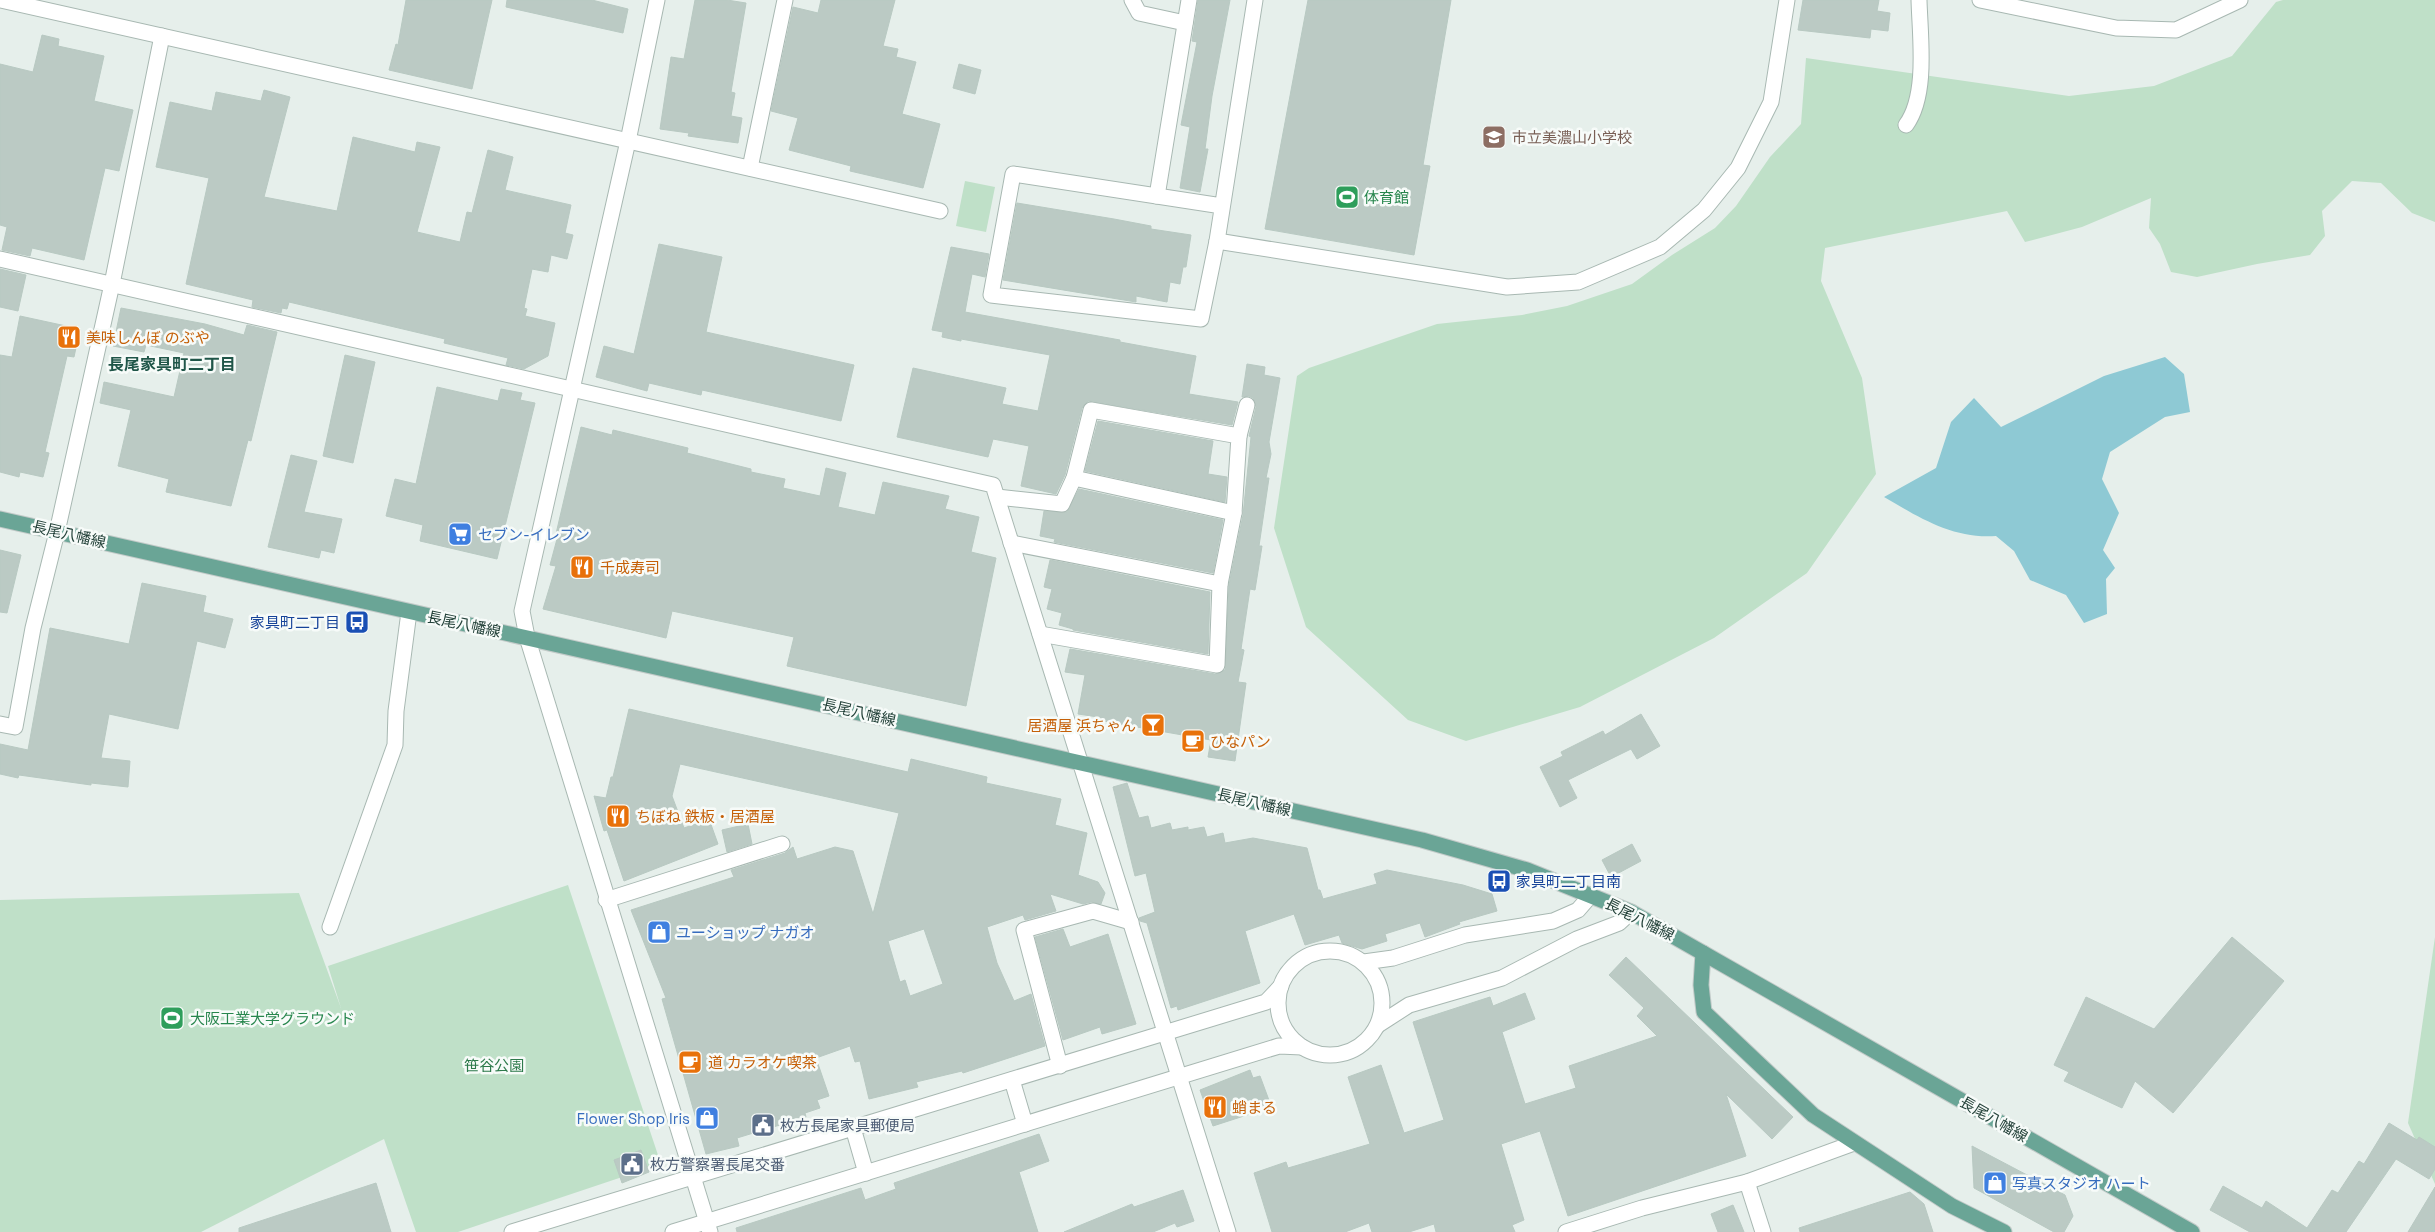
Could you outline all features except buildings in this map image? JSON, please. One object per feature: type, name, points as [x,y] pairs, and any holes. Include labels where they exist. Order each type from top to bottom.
[{"type":"main road","name":"長尾八幡線","points":[[0,519],[1422,840],[1527,870],[1631,912],[2183,1230]]},
{"type":"main road","points":[[1703,953],[1702,985],[1704,1012],[1813,1115],[1854,1144],[1952,1206],[2004,1232]]},
{"type":"street","points":[[1,0],[940,211]]},
{"type":"street","points":[[657,0],[628,141],[522,612],[527,638],[606,900],[708,1227]]},
{"type":"street","points":[[750,168],[785,0]]},
{"type":"street","points":[[1132,0],[1139,13],[1185,23]]},
{"type":"street","points":[[1157,196],[1189,0]]},
{"type":"street","points":[[1222,206],[1013,174],[991,295],[1201,320],[1217,241],[1255,0]]},
{"type":"street","points":[[1217,241],[1507,287],[1578,282],[1660,247],[1704,210],[1738,168],[1771,102],[1787,0]]},
{"type":"street","points":[[1906,125],[1914,115],[1920,82],[1919,0]]},
{"type":"street","points":[[1980,0],[2116,28],[2176,30],[2240,0]]},
{"type":"street","points":[[0,724],[15,727],[33,628],[57,532],[112,284],[162,36]]},
{"type":"street","points":[[0,259],[572,388],[995,491],[1062,504],[1074,478],[1091,410],[1239,436]]},
{"type":"street","points":[[1040,634],[1217,665],[1220,584],[1234,513],[1239,436],[1246,405]]},
{"type":"street","points":[[1074,478],[1234,513]]},
{"type":"street","points":[[995,491],[1228,1232]]},
{"type":"street","points":[[1012,543],[1220,584]]},
{"type":"street","points":[[330,927],[395,745],[396,711],[409,612]]},
{"type":"street","points":[[606,900],[782,844]]},
{"type":"street","points":[[1364,962],[1393,958],[1465,935],[1553,921],[1578,910],[1591,895]]},
{"type":"street","points":[[1060,1066],[1024,930],[1093,912],[1131,922]]},
{"type":"street","points":[[1378,1025],[1409,1005],[1502,978],[1577,939],[1618,923],[1631,912]]},
{"type":"street","points":[[1333,950],[1349,954],[1364,962],[1375,975],[1382,990],[1383,1008],[1378,1025],[1368,1040],[1353,1050],[1336,1055],[1318,1054],[1302,1047],[1289,1035],[1280,1019],[1278,1003],[1281,986],[1288,971],[1301,959],[1316,952],[1333,950]]},
{"type":"street","points":[[512,1232],[539,1228],[693,1177],[1266,1002],[1281,986]]},
{"type":"street","points":[[673,1232],[708,1227],[866,1173],[1279,1046],[1302,1047]]},
{"type":"street","points":[[1012,1080],[1025,1124]]},
{"type":"street","points":[[853,1128],[866,1173]]},
{"type":"street","points":[[1566,1232],[1642,1208],[1747,1182],[1854,1144]]},
{"type":"street","points":[[1747,1182],[1763,1232]]},
{"type":"green space","points":[[2283,0],[2435,0],[2435,222],[2412,213],[2381,183],[2352,181],[2322,211],[2325,236],[2310,255],[2197,277],[2171,272],[2160,244],[2149,228],[2151,198],[2082,227],[2025,242],[2007,211],[1825,248],[1821,281],[1862,378],[1876,474],[1807,573],[1714,638],[1580,707],[1466,741],[1408,720],[1306,627],[1274,528],[1297,376],[1309,368],[1437,324],[1522,315],[1567,306],[1632,284],[1672,255],[1715,228],[1736,206],[1770,157],[1801,124],[1806,58],[2069,96],[2154,86],[2232,56],[2276,2]]},
{"type":"green space","points":[[965,181],[995,187],[986,232],[956,226]]},
{"type":"green space","name":"笹谷公園","points":[[568,885],[661,1164],[458,1232],[416,1232],[384,1139],[201,1232],[0,1232],[0,900],[299,893],[341,1008],[328,966]]},
{"type":"green space","points":[[2435,937],[2435,1184],[2408,1123]]},
{"type":"water","points":[[2165,357],[2184,374],[2190,412],[2165,417],[2110,452],[2102,479],[2119,513],[2103,550],[2115,568],[2106,579],[2107,614],[2084,623],[2066,595],[2030,580],[2014,551],[1996,536],[1980,536],[1951,531],[1924,519],[1884,497],[1936,468],[1951,422],[1974,398],[2001,427],[2104,376]]},
{"type":"place","name":"市立美濃山小学校","points":[[1494,137]]},
{"type":"place","name":"体育館","points":[[1347,197]]},
{"type":"place","name":"美味しんぼ のぶや","points":[[69,337]]},
{"type":"place","name":"セブン-イレブン","points":[[460,534]]},
{"type":"place","name":"千成寿司","points":[[582,567]]},
{"type":"place","name":"家具町二丁目","points":[[357,622]]},
{"type":"place","name":"居酒屋 浜ちゃん","points":[[1153,725]]},
{"type":"place","name":"ひなパン","points":[[1193,741]]},
{"type":"place","name":"ちぼね 鉄板・居酒屋","points":[[618,816]]},
{"type":"place","name":"家具町二丁目南","points":[[1499,881]]},
{"type":"place","name":"ユーショップ ナガオ","points":[[659,932]]},
{"type":"place","name":"大阪工業大学グラウンド","points":[[172,1018]]},
{"type":"place","name":"道 カラオケ喫茶","points":[[690,1062]]},
{"type":"place","name":"蛸まる","points":[[1215,1107]]},
{"type":"place","name":"Flower Shop Iris","points":[[707,1118]]},
{"type":"place","name":"枚方長尾家具郵便局","points":[[763,1125]]},
{"type":"place","name":"枚方警察署長尾交番","points":[[632,1164]]},
{"type":"place","name":"写真スタジオ ハート","points":[[1995,1183]]},
{"type":"district","name":"長尾家具町二丁目","points":[[172,364]]}]
